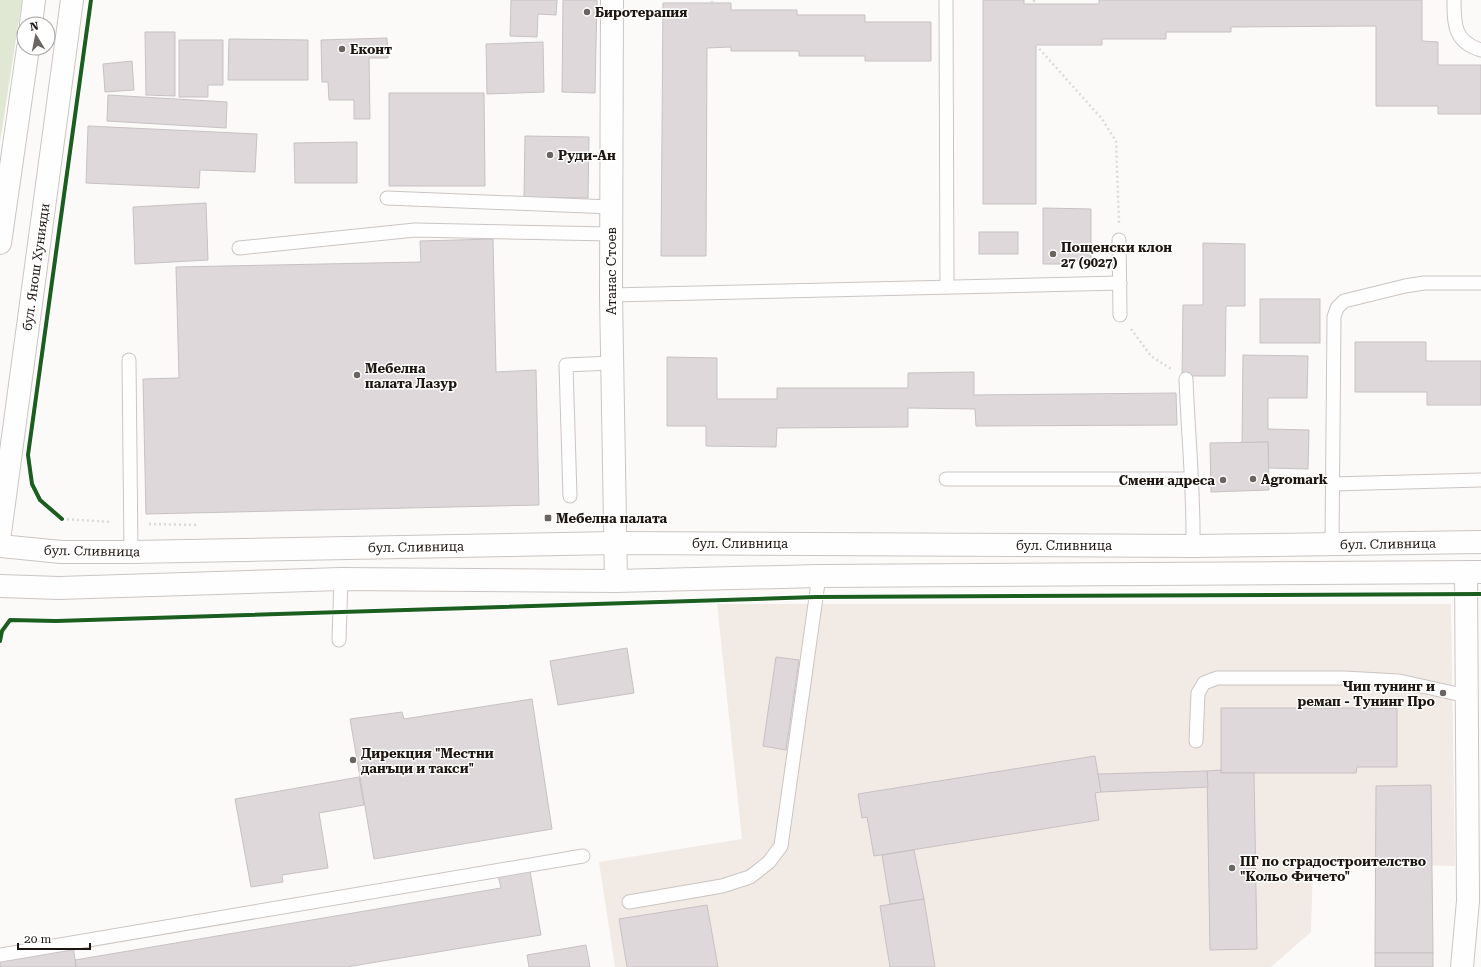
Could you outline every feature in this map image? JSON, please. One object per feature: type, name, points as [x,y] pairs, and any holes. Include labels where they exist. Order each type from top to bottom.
[{"type":"main road","points":[[32,16],[34,0]]},
{"type":"main road","name":"бул. Янош Хунияди","points":[[0,534],[72,0]]},
{"type":"main road","name":"Атанас Стоев","points":[[612,0],[611,295],[616,581]]},
{"type":"main road","points":[[0,243],[27,56]]},
{"type":"main road","name":"бул. Сливница","points":[[0,546],[61,552],[131,552],[615,543],[1194,546],[1481,542]]},
{"type":"main road","points":[[0,586],[59,588],[341,579],[616,581],[819,576],[1473,572],[1467,696],[1468,901],[1462,967]]},
{"type":"lane","points":[[946,0],[947,287]]},
{"type":"lane","points":[[1454,0],[1455,25],[1459,35],[1465,42],[1481,50]]},
{"type":"lane","points":[[388,198],[611,207]]},
{"type":"lane","points":[[239,248],[416,230],[611,234]]},
{"type":"lane","points":[[1119,240],[1120,315]]},
{"type":"lane","points":[[611,295],[1120,283]]},
{"type":"lane","points":[[1332,544],[1334,317],[1340,304],[1405,286],[1424,284],[1481,283]]},
{"type":"lane","points":[[129,360],[131,552]]},
{"type":"lane","points":[[570,496],[566,365],[612,363]]},
{"type":"lane","points":[[1186,380],[1192,479],[1194,546]]},
{"type":"lane","points":[[946,479],[1192,479]]},
{"type":"lane","points":[[1332,484],[1481,480]]},
{"type":"lane","points":[[629,902],[722,886],[750,877],[770,862],[781,846],[819,576]]},
{"type":"lane","points":[[339,640],[341,579]]},
{"type":"lane","points":[[1196,742],[1198,692],[1204,683],[1216,678],[1344,678],[1399,681],[1467,696]]},
{"type":"lane","points":[[0,955],[583,856]]},
{"type":"path","points":[[1036,45],[1102,120],[1116,140],[1119,240]]},
{"type":"path","points":[[1120,315],[1151,356],[1186,380]]},
{"type":"path","points":[[57,514],[62,519]]},
{"type":"shaded area","points":[[717,604],[1451,604],[1455,866],[1313,863],[1311,932],[1271,967],[615,967],[599,862],[742,839]]},
{"type":"green space","points":[[0,0],[22,0],[20,16],[16,16],[16,39],[0,142]]},
{"type":"building","points":[[511,0],[557,0],[556,15],[538,14],[537,37],[510,36]]},
{"type":"building","points":[[563,0],[597,0],[595,93],[562,92]]},
{"type":"building","points":[[983,0],[1024,0],[1024,4],[1099,4],[1099,0],[1422,0],[1422,41],[1438,42],[1438,65],[1481,65],[1481,114],[1438,114],[1438,106],[1376,106],[1376,26],[1231,27],[1231,32],[1166,32],[1166,39],[1102,39],[1102,45],[1036,45],[1036,204],[983,204]]},
{"type":"building","points":[[663,3],[731,3],[731,10],[797,10],[797,15],[865,15],[865,22],[931,22],[931,61],[865,61],[865,56],[799,56],[799,51],[731,51],[731,47],[707,48],[706,256],[661,256]]},
{"type":"building","points":[[145,32],[175,32],[175,96],[146,95]]},
{"type":"building","points":[[387,38],[388,58],[369,58],[370,119],[354,119],[354,100],[329,100],[328,82],[322,82],[321,40]]},
{"type":"building","points":[[229,39],[308,40],[308,80],[228,80]]},
{"type":"building","points":[[179,40],[223,40],[223,85],[208,85],[208,97],[179,97]]},
{"type":"building","points":[[543,42],[544,92],[487,94],[486,44]]},
{"type":"building","points":[[132,61],[134,90],[105,92],[103,64]]},
{"type":"building","points":[[389,93],[484,93],[485,186],[389,186]]},
{"type":"building","points":[[108,95],[227,102],[226,128],[107,121]]},
{"type":"building","points":[[88,126],[257,134],[255,172],[200,170],[199,188],[86,183]]},
{"type":"building","points":[[525,136],[589,137],[588,198],[524,197]]},
{"type":"building","points":[[357,142],[357,183],[295,183],[294,143]]},
{"type":"building","points":[[206,203],[208,260],[135,264],[133,207]]},
{"type":"building","points":[[1043,208],[1091,209],[1091,260],[1068,260],[1068,264],[1043,264]]},
{"type":"building","points":[[979,232],[1018,232],[1018,254],[979,254]]},
{"type":"building","name":"Мебелна палата Лазур","points":[[493,239],[496,372],[536,370],[539,505],[146,514],[143,379],[179,378],[176,267],[421,262],[420,241]]},
{"type":"building","points":[[1203,243],[1245,244],[1245,306],[1226,306],[1225,376],[1182,376],[1183,305],[1203,305]]},
{"type":"building","points":[[1260,299],[1320,299],[1320,343],[1260,343]]},
{"type":"building","points":[[1355,342],[1426,342],[1426,361],[1481,361],[1481,405],[1427,405],[1427,392],[1355,392]]},
{"type":"building","points":[[1243,355],[1308,356],[1307,398],[1268,398],[1268,429],[1309,430],[1308,469],[1268,468],[1268,442],[1242,443]]},
{"type":"building","points":[[667,357],[717,358],[717,399],[777,399],[777,388],[908,388],[908,373],[974,372],[974,395],[1176,393],[1177,425],[976,426],[975,409],[908,408],[908,427],[777,428],[776,447],[706,446],[706,426],[667,426]]},
{"type":"building","points":[[1268,442],[1269,490],[1211,492],[1210,443]]},
{"type":"building","points":[[627,648],[634,693],[558,705],[550,661]]},
{"type":"building","points":[[776,657],[799,660],[786,750],[763,746]]},
{"type":"building","points":[[532,699],[552,829],[374,859],[350,719],[402,712],[404,719]]},
{"type":"building","points":[[1221,708],[1397,708],[1397,767],[1357,767],[1356,773],[1221,773]]},
{"type":"building","points":[[1095,756],[1101,792],[1095,793],[1099,820],[874,856],[867,817],[862,818],[858,794]]},
{"type":"building","name":"ПГ по сградостроителство \"Кольо Фичето\"","points":[[1221,770],[1221,773],[1254,773],[1257,949],[1210,950],[1207,771]]},
{"type":"building","points":[[1207,771],[1208,787],[1101,792],[1098,774]]},
{"type":"building","points":[[359,777],[364,805],[319,813],[328,868],[282,875],[283,882],[251,887],[235,799]]},
{"type":"building","points":[[1431,785],[1433,953],[1375,953],[1376,786]]},
{"type":"building","points":[[914,850],[924,899],[890,904],[882,855]]},
{"type":"building","points":[[530,871],[541,935],[346,967],[76,967],[75,960],[501,888],[498,875]]},
{"type":"building","points":[[924,899],[935,967],[890,967],[880,906]]},
{"type":"building","points":[[707,905],[718,967],[627,967],[619,919]]},
{"type":"building","points":[[73,945],[76,967],[0,967],[0,958]]},
{"type":"building","points":[[586,945],[590,967],[529,967],[527,955]]},
{"type":"building","points":[[1375,953],[1433,953],[1433,967],[1375,967]]},
{"type":"cycle path","points":[[62,519],[40,500],[32,484],[28,455],[91,0]]},
{"type":"cycle path","points":[[0,641],[2,631],[10,620],[56,621],[816,597],[1481,594]]},
{"type":"place","name":"Биротерапия","points":[[587,12]]},
{"type":"place","name":"Еконт","points":[[342,49]]},
{"type":"place","name":"Руди-Ан","points":[[550,155]]},
{"type":"place","name":"Пощенски клон 27 (9027)","points":[[1053,254]]},
{"type":"place","name":"Мебелна палата Лазур","points":[[357,375]]},
{"type":"place","name":"Agromark","points":[[1253,479]]},
{"type":"place","name":"Смени адреса","points":[[1223,480]]},
{"type":"place","name":"Мебелна палата","points":[[548,518]]},
{"type":"place","name":"Чип тунинг и ремап - Тунинг Про","points":[[1443,693]]},
{"type":"place","name":"Дирекция \"Местни данъци и такси\"","points":[[353,760]]},
{"type":"place","name":"ПГ по сградостроителство \"Кольо Фичето\"","points":[[1232,868]]}]
